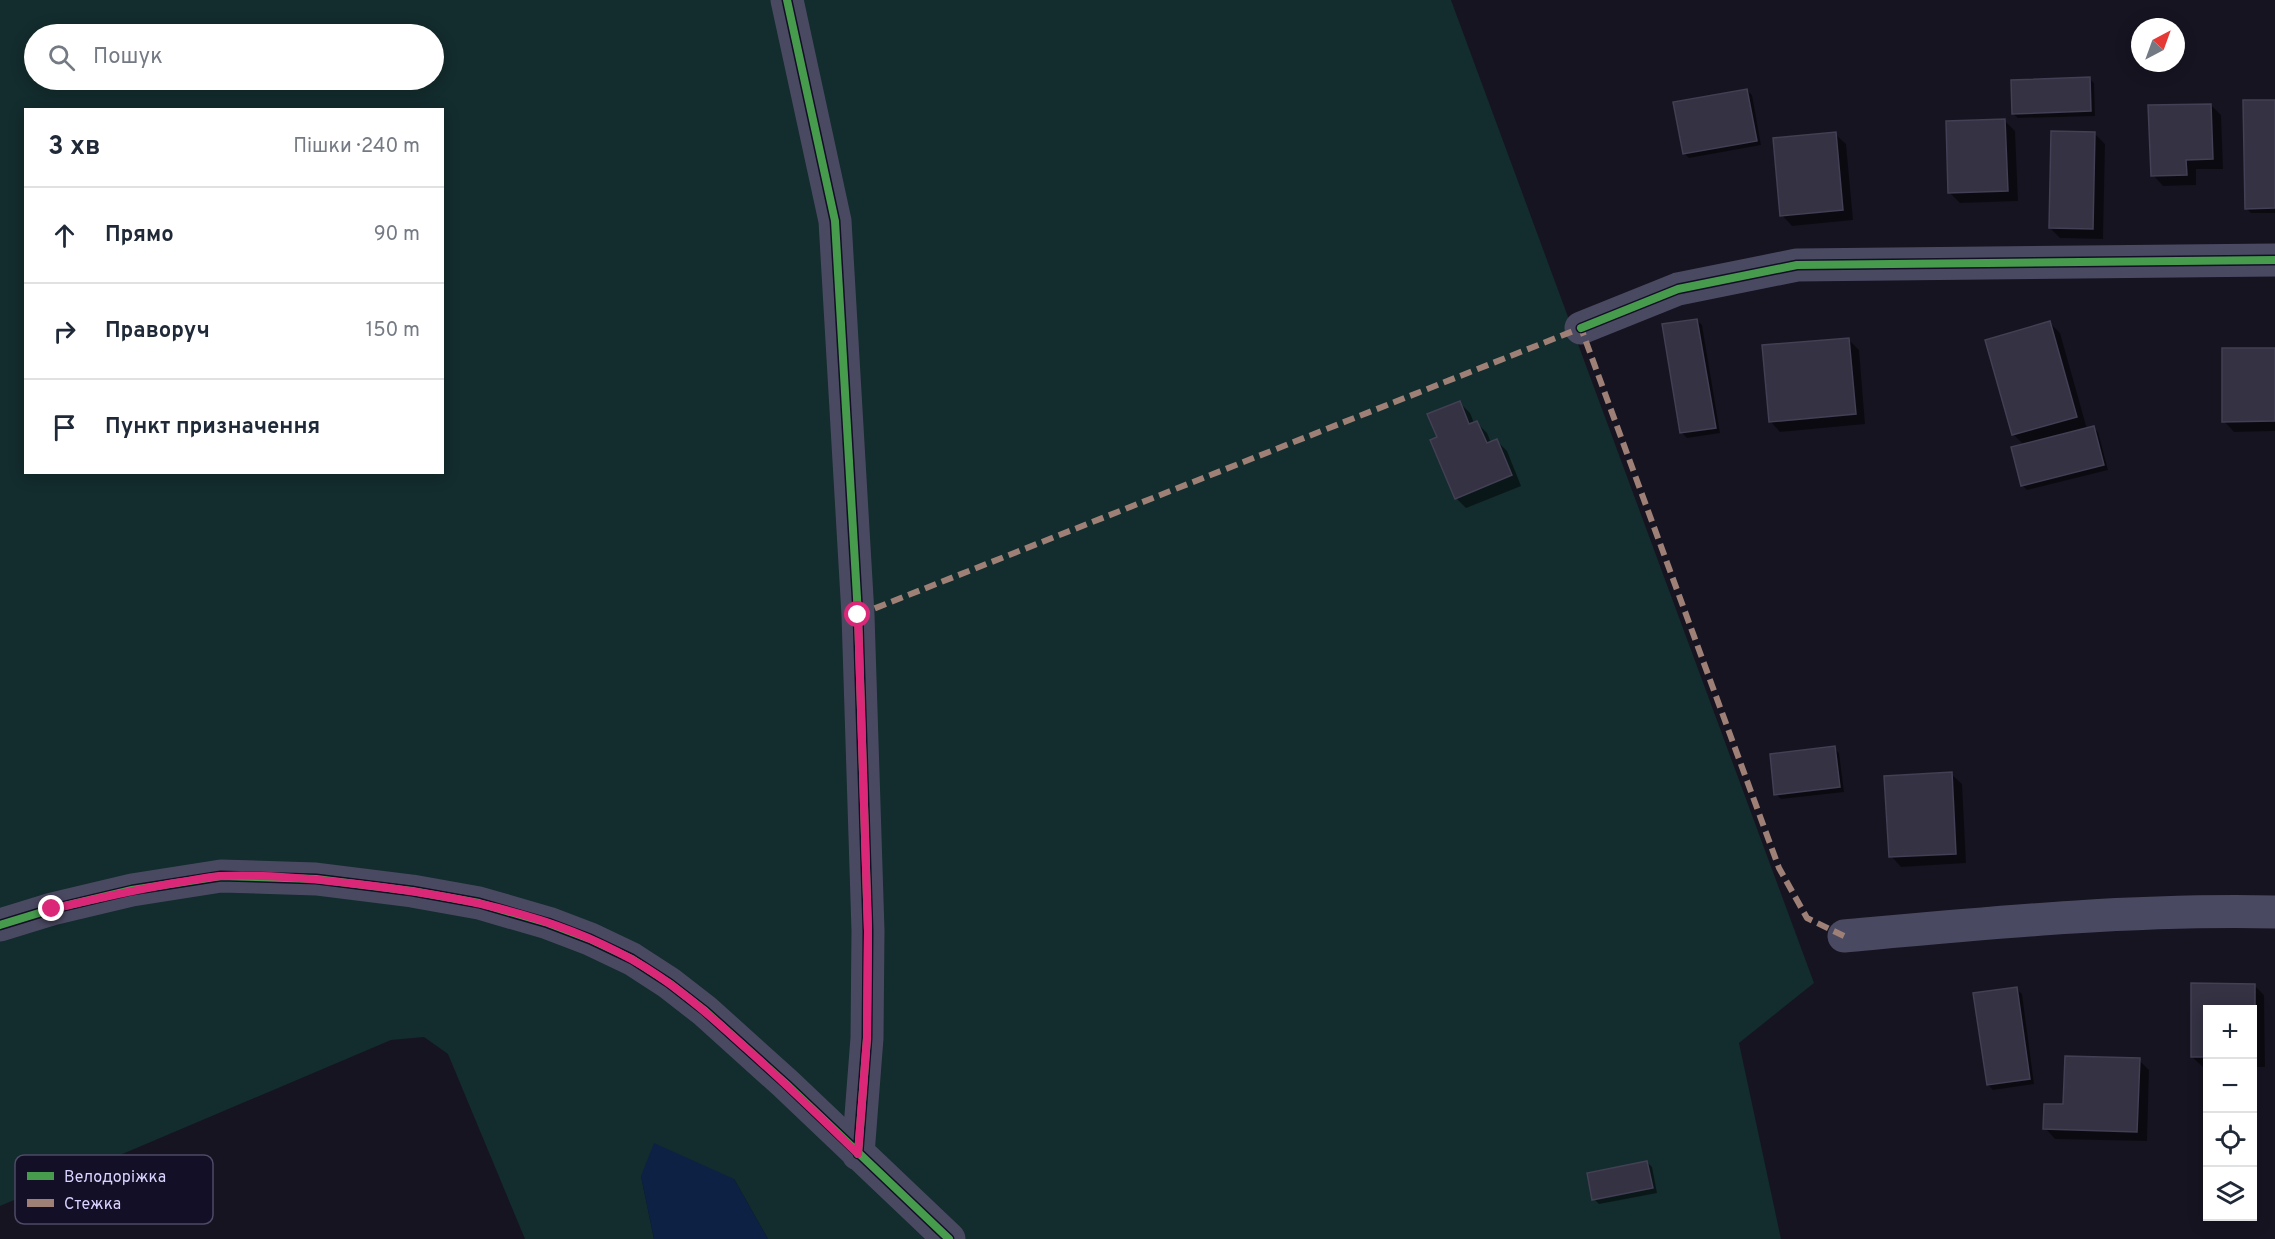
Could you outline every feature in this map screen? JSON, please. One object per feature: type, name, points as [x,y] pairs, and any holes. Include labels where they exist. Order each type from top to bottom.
[{"type":"street","points":[[787,0],[835,221],[858,615],[868,931],[867,1038],[858,1154]]},
{"type":"street","points":[[1581,328],[1678,289],[1797,265],[2275,260]]},
{"type":"street","points":[[0,926],[52,909],[109,896],[221,876],[316,879],[412,891],[479,903],[548,923],[590,939],[632,959],[669,983],[705,1011],[949,1239]]},
{"type":"street","points":[[1844,936],[2142,912],[2275,912]]},
{"type":"green space","points":[[0,0],[1451,0],[1814,983],[1739,1043],[1781,1239],[768,1239],[734,1179],[641,1176],[654,1239],[525,1239],[448,1054],[424,1037],[391,1040],[120,1155],[15,1155],[15,1200],[0,1206]]},
{"type":"water","points":[[654,1143],[734,1179],[768,1239],[654,1239],[641,1176]]},
{"type":"building","points":[[2090,77],[2091,111],[2012,114],[2011,80]]},
{"type":"building","points":[[1747,89],[1757,141],[1683,154],[1673,102]]},
{"type":"building","points":[[2243,100],[2275,100],[2275,208],[2245,209]]},
{"type":"building","points":[[2211,104],[2213,159],[2186,160],[2187,175],[2151,176],[2148,105]]},
{"type":"building","points":[[2005,119],[2008,191],[1948,193],[1946,121]]},
{"type":"building","points":[[2051,131],[2095,132],[2093,229],[2049,228]]},
{"type":"building","points":[[1836,132],[1843,210],[1780,216],[1773,138]]},
{"type":"building","points":[[1697,319],[1716,428],[1680,433],[1662,324]]},
{"type":"building","points":[[2050,321],[2077,417],[2012,435],[1985,340]]},
{"type":"building","points":[[1849,338],[1856,414],[1769,422],[1762,345]]},
{"type":"building","points":[[2222,348],[2275,348],[2275,421],[2222,422]]},
{"type":"building","points":[[1460,401],[1469,424],[1477,421],[1487,443],[1497,439],[1512,475],[1455,499],[1430,440],[1437,437],[1427,414]]},
{"type":"building","points":[[2094,426],[2104,465],[2021,486],[2011,447]]},
{"type":"building","points":[[1835,746],[1840,787],[1774,795],[1770,754]]},
{"type":"building","points":[[1952,772],[1956,854],[1889,857],[1884,776]]},
{"type":"building","points":[[2191,983],[2255,984],[2255,1005],[2203,1005],[2203,1057],[2191,1057]]},
{"type":"building","points":[[2017,987],[2030,1079],[1987,1085],[1973,993]]},
{"type":"building","points":[[2065,1056],[2140,1058],[2137,1132],[2043,1129],[2044,1104],[2063,1104]]},
{"type":"building","points":[[1647,1161],[1653,1188],[1592,1200],[1587,1173]]},
{"type":"marked path","points":[[858,615],[1581,328],[1779,868],[1807,918],[1844,936]]},
{"type":"cycle path","points":[[787,0],[835,221],[858,615],[868,931],[867,1038],[858,1154]]},
{"type":"cycle path","points":[[1581,328],[1678,289],[1797,265],[2275,260]]},
{"type":"cycle path","points":[[0,925],[52,909],[132,890],[221,876],[316,879],[412,891],[479,903],[548,923],[590,939],[632,959],[669,983],[705,1011],[786,1084],[949,1239]]},
{"type":"route","points":[[52,909],[132,890],[221,876],[316,879],[412,891],[479,903],[548,923],[590,939],[632,959],[669,983],[705,1011],[786,1084],[858,1154],[867,1038],[868,931],[858,615]]}]
